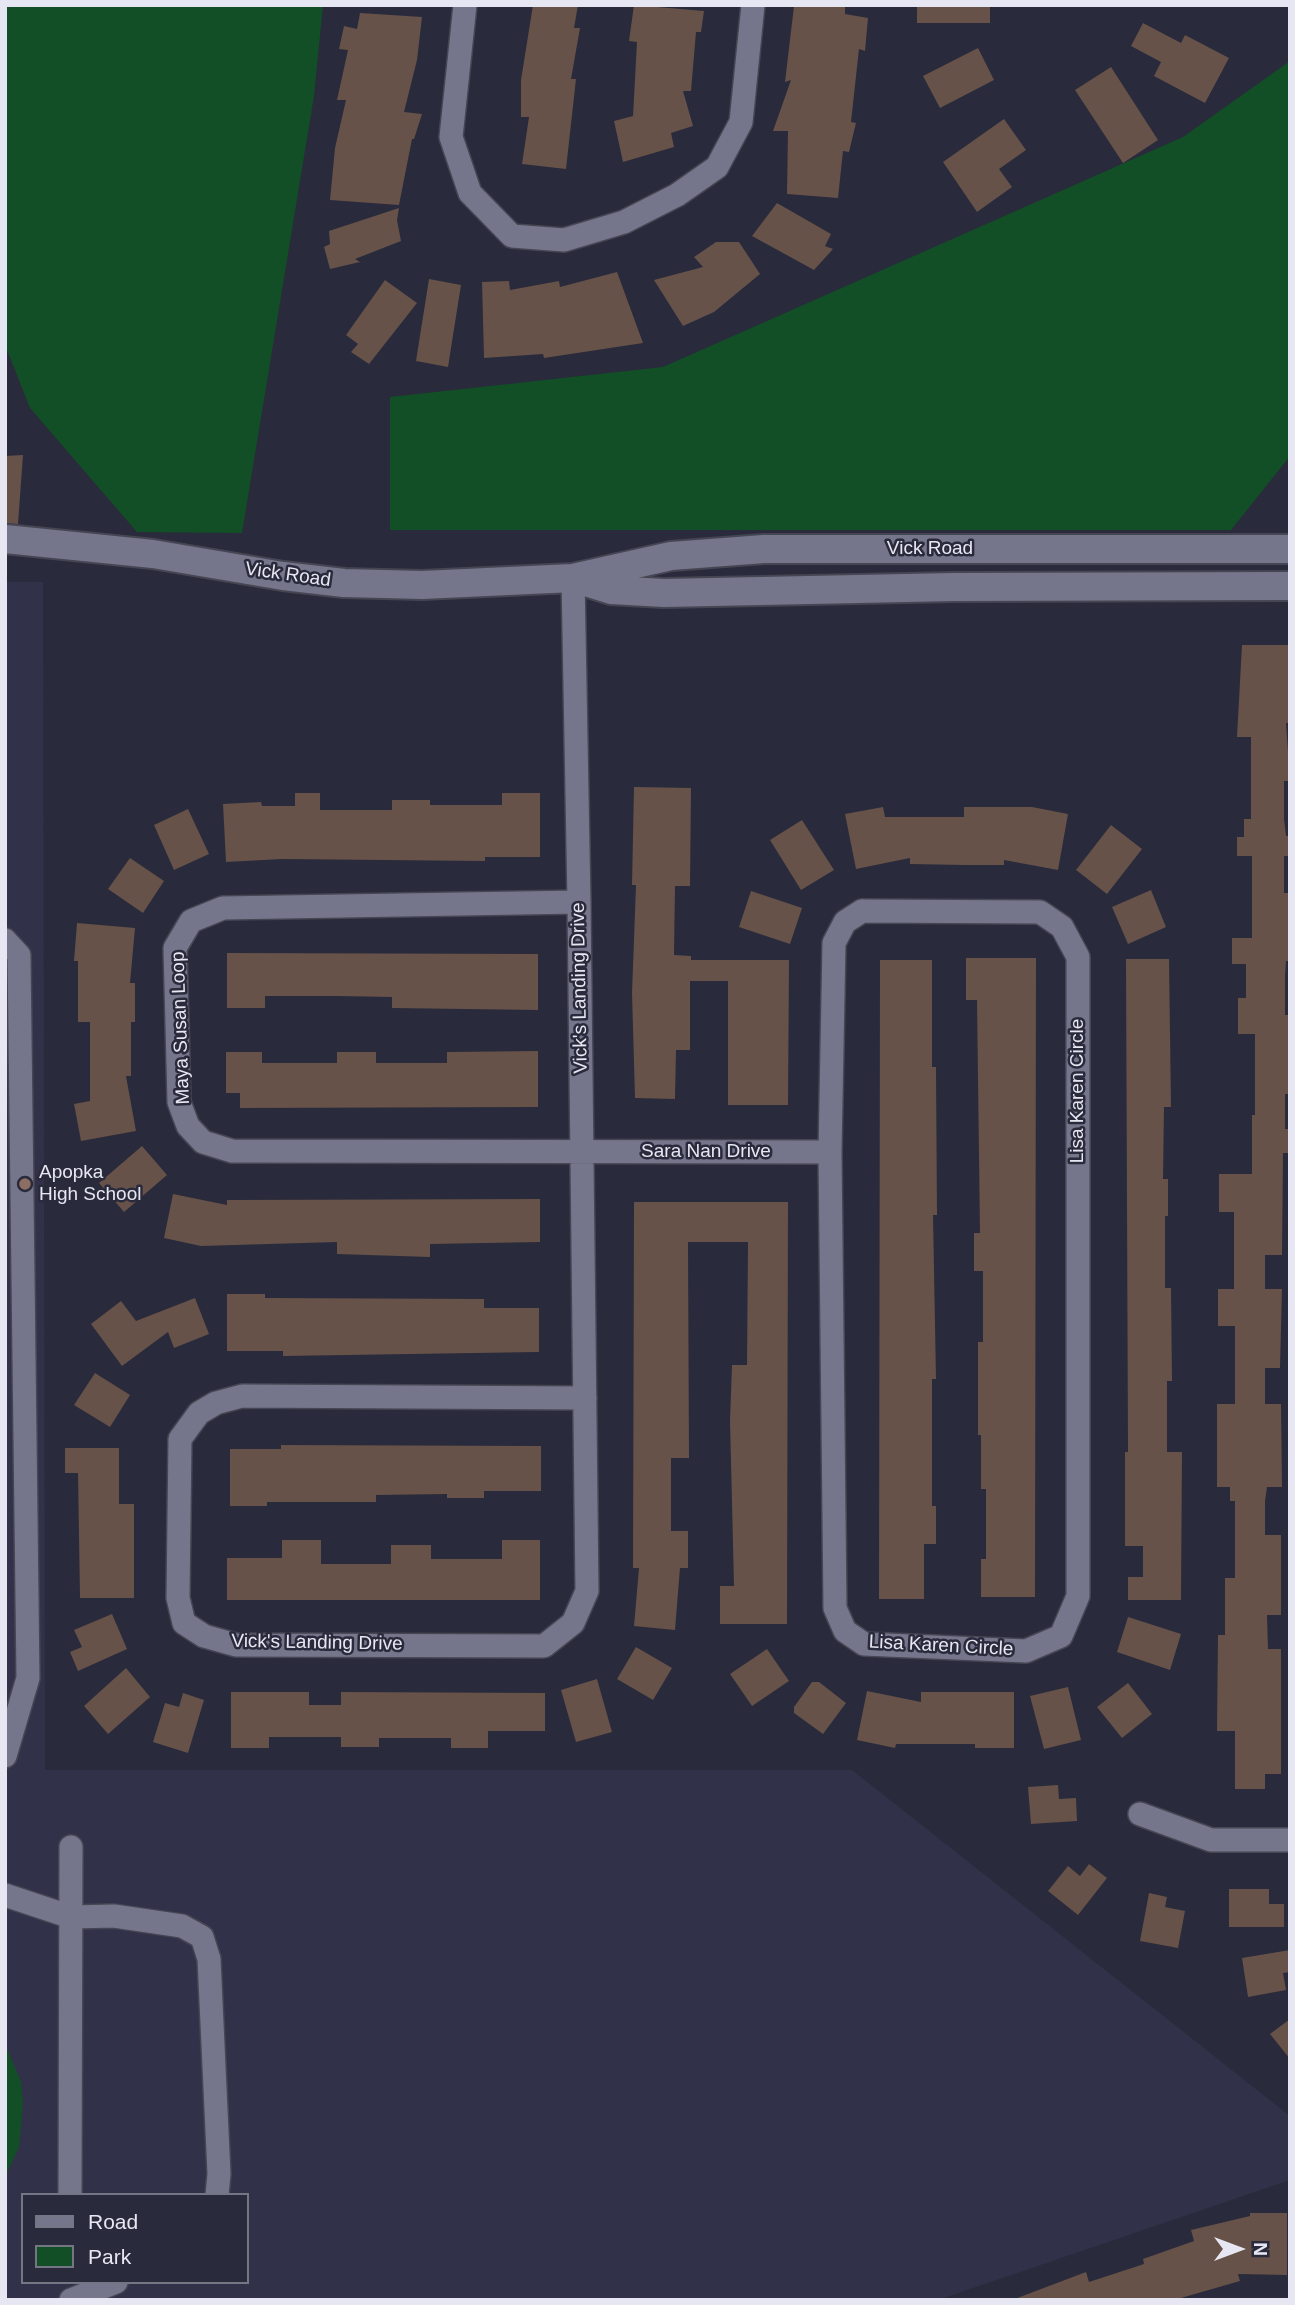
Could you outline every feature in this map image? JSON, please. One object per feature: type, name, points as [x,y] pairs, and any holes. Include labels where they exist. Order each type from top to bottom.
[{"type":"street","points":[[465,5],[451,137],[470,193],[512,236],[564,240],[624,222],[677,195],[717,167],[741,122],[753,5]]},
{"type":"street","name":"Vick Road","points":[[5,539],[153,554],[344,583],[422,585],[573,578],[671,556],[765,550],[1290,549]]},
{"type":"street","name":"Vick Road","points":[[573,578],[611,590],[664,593],[954,587],[1290,586]]},
{"type":"street","name":"Vick's Landing Drive","points":[[573,578],[579,902],[585,1398],[587,1591],[573,1623],[544,1646],[236,1645],[204,1636],[184,1623],[178,1598],[180,1439],[199,1413],[216,1403],[242,1396],[585,1398]]},
{"type":"street","name":"Maya Susan Loop","points":[[579,902],[223,908],[191,921],[175,948],[179,1102],[188,1126],[203,1142],[232,1151],[582,1152]]},
{"type":"street","name":"Lisa Karen Circle","points":[[862,911],[1040,912],[1062,927],[1078,957],[1078,1595],[1060,1636],[1026,1651],[864,1644],[845,1631],[835,1608],[830,1152],[834,943],[845,922],[862,911]]},
{"type":"street","points":[[5,940],[19,955],[28,1678],[5,1756]]},
{"type":"street","name":"Sara Nan Drive","points":[[582,1152],[830,1152]]},
{"type":"street","points":[[1140,1814],[1211,1840],[1290,1840]]},
{"type":"street","points":[[70,2193],[71,1847]]},
{"type":"street","points":[[5,1895],[71,1917],[114,1916],[182,1926],[202,1937],[209,1959],[219,2174],[217,2193]]},
{"type":"street","points":[[70,2300],[111,2284]]},
{"type":"shaded area","name":"Apopka High School","points":[[5,582],[43,582],[45,1770],[852,1770],[1290,2116],[1290,2180],[938,2300],[5,2300]]},
{"type":"green space","points":[[5,5],[323,5],[314,96],[242,533],[137,532],[30,408],[5,345]]},
{"type":"green space","points":[[1290,61],[1290,456],[1231,530],[390,530],[390,397],[663,367],[1183,137]]},
{"type":"green space","points":[[5,2044],[21,2082],[23,2104],[19,2147],[5,2177]]},
{"type":"building","points":[[533,5],[578,5],[574,28],[580,28],[571,79],[576,79],[566,169],[522,164],[529,117],[521,117],[521,80]]},
{"type":"building","points":[[634,5],[704,11],[701,32],[696,32],[691,91],[683,91],[693,126],[671,133],[674,147],[623,162],[614,121],[633,116],[637,42],[629,41]]},
{"type":"building","points":[[845,5],[845,14],[868,18],[865,51],[859,49],[851,122],[856,123],[849,152],[843,151],[838,198],[787,194],[788,131],[773,131],[791,80],[785,82],[794,6]]},
{"type":"building","points":[[917,5],[990,5],[990,23],[917,23]]},
{"type":"building","points":[[360,13],[422,17],[417,60],[404,112],[422,114],[412,139],[399,205],[330,200],[335,148],[346,100],[337,100],[348,50],[339,49],[344,26],[357,29]]},
{"type":"building","points":[[1143,23],[1181,43],[1185,35],[1229,58],[1205,103],[1154,76],[1161,62],[1131,46]]},
{"type":"building","points":[[978,48],[994,80],[940,108],[923,76]]},
{"type":"building","points":[[1111,67],[1158,140],[1123,163],[1075,90]]},
{"type":"building","points":[[1004,119],[1026,150],[999,169],[1012,187],[977,212],[943,162]]},
{"type":"building","points":[[777,203],[831,234],[825,246],[833,249],[814,270],[752,236]]},
{"type":"building","points":[[399,208],[397,220],[401,241],[355,259],[360,262],[330,269],[324,247],[330,244],[329,231]]},
{"type":"building","points":[[716,242],[739,242],[760,274],[714,312],[683,326],[654,280],[703,267],[694,257]]},
{"type":"building","points":[[617,272],[643,343],[544,358],[543,354],[484,358],[482,282],[509,281],[510,290],[559,281],[560,287]]},
{"type":"building","points":[[429,279],[461,285],[448,367],[416,361]]},
{"type":"building","points":[[385,280],[417,303],[369,364],[351,352],[358,344],[346,335]]},
{"type":"building","points":[[23,455],[18,524],[5,523],[5,456]]},
{"type":"building","points":[[1242,645],[1290,645],[1290,723],[1286,723],[1290,781],[1284,781],[1284,819],[1286,836],[1290,836],[1290,856],[1284,856],[1284,893],[1290,893],[1290,961],[1286,961],[1285,1015],[1290,1015],[1290,1094],[1285,1094],[1285,1129],[1290,1129],[1290,1153],[1283,1153],[1282,1255],[1265,1255],[1265,1289],[1282,1289],[1280,1368],[1265,1368],[1265,1404],[1281,1404],[1282,1487],[1267,1487],[1265,1535],[1281,1535],[1281,1615],[1267,1615],[1268,1649],[1281,1649],[1281,1774],[1265,1774],[1265,1789],[1235,1789],[1235,1731],[1217,1731],[1218,1635],[1225,1635],[1225,1578],[1235,1578],[1235,1501],[1230,1501],[1230,1487],[1217,1487],[1217,1404],[1235,1404],[1235,1326],[1218,1326],[1218,1289],[1234,1289],[1234,1212],[1219,1212],[1219,1174],[1252,1174],[1252,1115],[1255,1115],[1255,1034],[1238,1034],[1238,998],[1246,998],[1246,964],[1232,964],[1232,938],[1252,938],[1252,856],[1237,856],[1237,837],[1244,837],[1244,819],[1251,819],[1251,737],[1237,737]]},
{"type":"building","points":[[634,787],[691,788],[690,886],[675,886],[674,955],[691,956],[691,960],[789,960],[788,1105],[728,1105],[728,981],[690,981],[690,1050],[676,1050],[675,1099],[635,1098],[632,993],[636,885],[632,885]]},
{"type":"building","points":[[295,793],[320,793],[320,810],[392,810],[392,800],[430,800],[430,805],[502,805],[502,793],[540,793],[540,857],[485,857],[485,861],[282,859],[226,862],[223,804],[261,802],[262,806],[295,806]]},
{"type":"building","points":[[883,807],[885,817],[964,817],[964,807],[1032,807],[1068,814],[1058,870],[1004,860],[1004,865],[910,864],[910,858],[856,869],[845,814]]},
{"type":"building","points":[[188,809],[209,854],[174,870],[154,825]]},
{"type":"building","points":[[802,820],[834,870],[801,890],[770,840]]},
{"type":"building","points":[[1111,825],[1142,849],[1107,894],[1076,870]]},
{"type":"building","points":[[130,858],[164,881],[143,913],[108,889]]},
{"type":"building","points":[[1151,890],[1166,927],[1128,944],[1112,907]]},
{"type":"building","points":[[751,891],[802,908],[790,944],[739,927]]},
{"type":"building","points":[[77,923],[135,928],[130,983],[135,983],[135,1022],[131,1022],[131,1076],[126,1076],[136,1131],[81,1141],[74,1104],[90,1101],[90,1022],[78,1022],[78,961],[74,961]]},
{"type":"building","points":[[227,953],[538,954],[538,1010],[392,1008],[392,997],[336,996],[265,996],[265,1008],[227,1008]]},
{"type":"building","points":[[966,958],[1036,958],[1035,1597],[981,1597],[981,1559],[986,1559],[986,1489],[981,1489],[981,1435],[978,1435],[978,1342],[983,1342],[983,1271],[974,1271],[974,1233],[980,1233],[977,1000],[966,1000]]},
{"type":"building","points":[[1126,959],[1169,959],[1171,1107],[1164,1107],[1163,1179],[1168,1179],[1165,1288],[1171,1288],[1172,1381],[1167,1381],[1167,1452],[1182,1452],[1181,1600],[1128,1600],[1128,1577],[1143,1577],[1143,1546],[1125,1546],[1125,1452],[1128,1452]]},
{"type":"building","points":[[880,960],[932,960],[937,1215],[933,1215],[936,1379],[932,1379],[932,1506],[936,1506],[936,1544],[924,1544],[924,1599],[879,1599]]},
{"type":"building","points":[[538,1051],[538,1107],[240,1108],[240,1093],[226,1093],[226,1052],[262,1052],[262,1063],[337,1063],[337,1052],[376,1052],[376,1063],[447,1063],[447,1052]]},
{"type":"building","points":[[142,1146],[167,1175],[124,1212],[99,1183]]},
{"type":"building","points":[[173,1194],[227,1205],[227,1200],[540,1199],[540,1242],[430,1244],[430,1257],[337,1254],[337,1242],[201,1246],[164,1238]]},
{"type":"building","points":[[634,1202],[788,1202],[787,1624],[720,1624],[720,1586],[734,1586],[730,1421],[732,1365],[747,1365],[748,1242],[688,1242],[689,1458],[671,1458],[671,1531],[688,1531],[688,1568],[680,1568],[675,1630],[634,1626],[639,1568],[633,1568]]},
{"type":"building","points":[[227,1294],[265,1294],[265,1298],[484,1299],[484,1308],[539,1308],[539,1352],[283,1356],[283,1351],[227,1351]]},
{"type":"building","points":[[195,1298],[209,1334],[174,1348],[168,1332],[122,1366],[91,1324],[121,1301],[136,1321]]},
{"type":"building","points":[[95,1373],[130,1395],[110,1427],[74,1405]]},
{"type":"building","points":[[281,1445],[541,1446],[541,1491],[484,1491],[484,1498],[447,1498],[447,1494],[376,1495],[376,1502],[267,1502],[267,1506],[230,1506],[230,1449],[281,1449]]},
{"type":"building","points":[[65,1448],[119,1448],[119,1504],[134,1504],[134,1598],[80,1598],[78,1473],[65,1473]]},
{"type":"building","points":[[282,1540],[321,1540],[321,1564],[391,1564],[391,1545],[431,1545],[431,1559],[502,1559],[502,1540],[540,1540],[540,1600],[227,1600],[227,1558],[282,1558]]},
{"type":"building","points":[[112,1614],[127,1649],[78,1671],[70,1652],[82,1647],[74,1630]]},
{"type":"building","points":[[1128,1617],[1181,1634],[1170,1670],[1117,1652]]},
{"type":"building","points":[[636,1647],[672,1668],[653,1700],[617,1679]]},
{"type":"building","points":[[767,1649],[789,1681],[752,1706],[730,1674]]},
{"type":"building","points":[[126,1668],[150,1697],[108,1734],[84,1706]]},
{"type":"building","points":[[597,1679],[612,1732],[576,1742],[561,1690]]},
{"type":"building","points":[[812,1682],[819,1682],[846,1703],[823,1734],[794,1713],[794,1707]]},
{"type":"building","points":[[1128,1683],[1152,1714],[1122,1738],[1097,1707]]},
{"type":"building","points":[[1068,1687],[1081,1740],[1044,1749],[1030,1696]]},
{"type":"building","points":[[867,1691],[921,1702],[921,1692],[1014,1692],[1014,1748],[975,1748],[975,1744],[896,1744],[895,1748],[857,1740]]},
{"type":"building","points":[[231,1692],[309,1692],[309,1705],[341,1705],[341,1692],[545,1693],[545,1731],[488,1731],[488,1748],[451,1748],[451,1738],[379,1738],[379,1747],[341,1747],[341,1737],[269,1737],[269,1748],[231,1748]]},
{"type":"building","points":[[183,1693],[204,1700],[188,1753],[153,1742],[165,1703],[179,1707]]},
{"type":"building","points":[[1058,1785],[1059,1799],[1076,1798],[1077,1821],[1031,1824],[1028,1787]]},
{"type":"building","points":[[1089,1864],[1107,1878],[1078,1915],[1048,1891],[1068,1866],[1080,1876]]},
{"type":"building","points":[[1229,1889],[1269,1889],[1269,1904],[1284,1904],[1284,1927],[1229,1927]]},
{"type":"building","points":[[1149,1893],[1167,1897],[1165,1907],[1185,1911],[1178,1948],[1140,1941]]},
{"type":"building","points":[[1290,1950],[1290,1972],[1283,1973],[1286,1990],[1248,1997],[1242,1958]]},
{"type":"building","points":[[1290,2019],[1290,2059],[1270,2034]]},
{"type":"building","points":[[1250,2213],[1287,2213],[1287,2275],[1238,2274],[1240,2281],[1174,2300],[1012,2300],[1086,2272],[1089,2282],[1144,2264],[1143,2259],[1194,2241],[1191,2230],[1250,2216]]},
{"type":"place","name":"Apopka High School","points":[[25,1184]]}]
